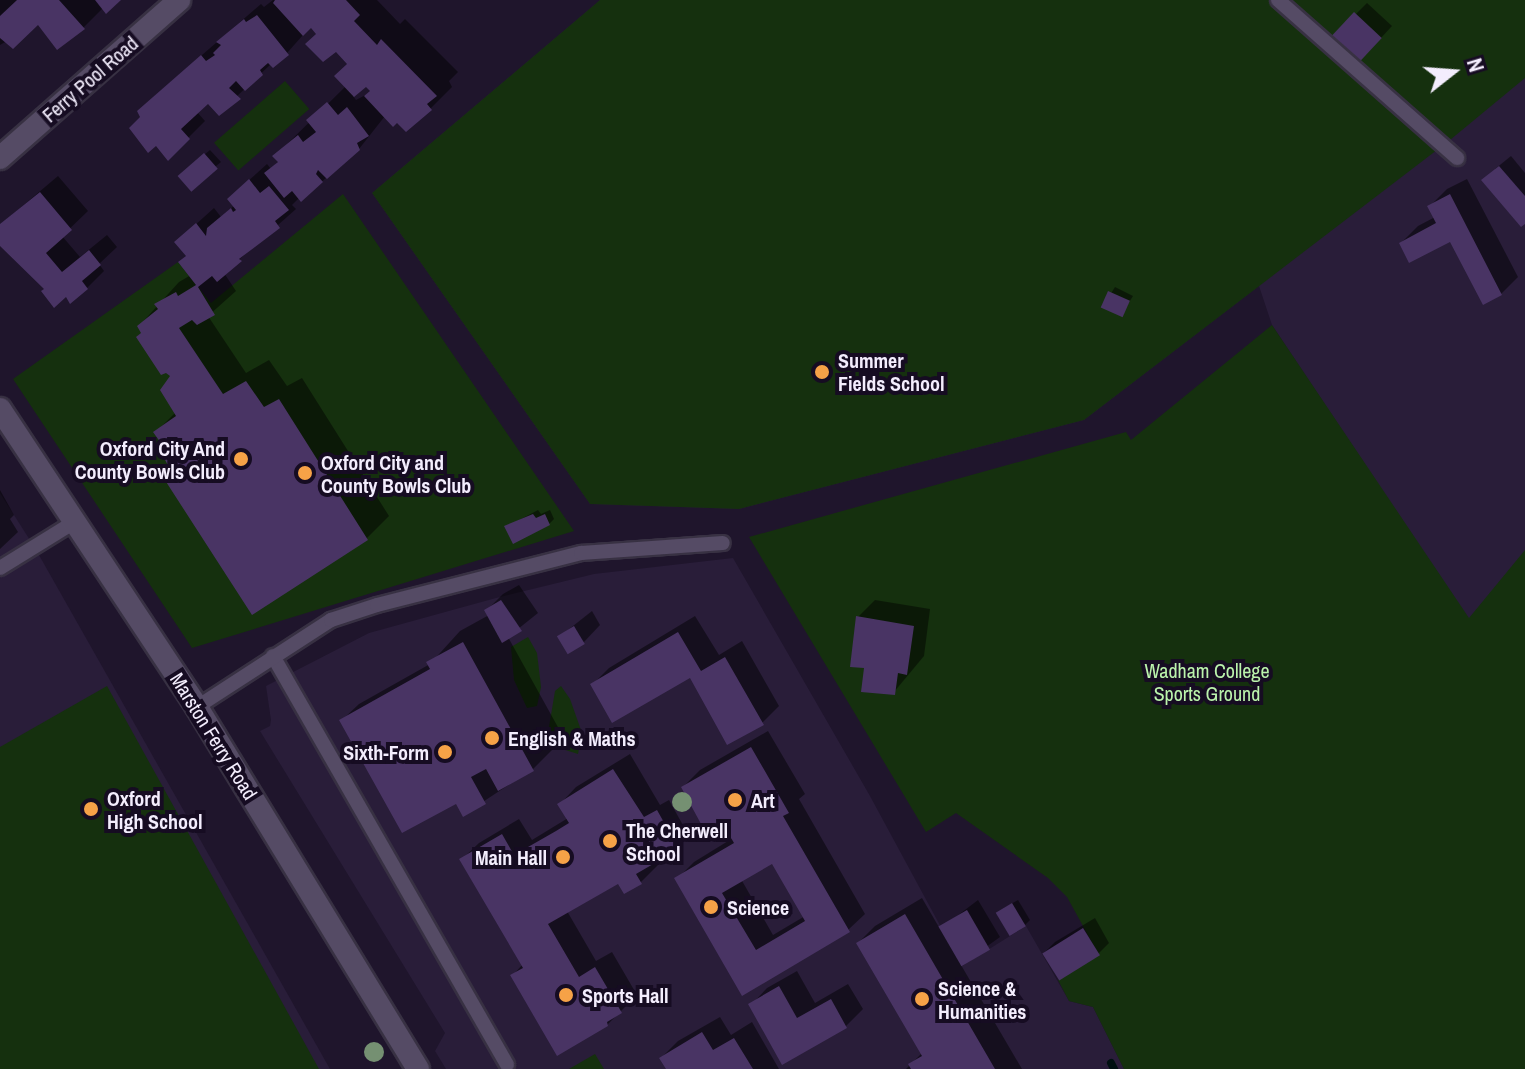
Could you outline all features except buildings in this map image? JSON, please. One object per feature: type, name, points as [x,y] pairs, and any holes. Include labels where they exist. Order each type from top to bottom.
[{"type":"main road","name":"Ferry Pool Road","points":[[0,158],[179,0]]},
{"type":"main road","name":"Marston Ferry Road","points":[[0,409],[197,707],[418,1069]]},
{"type":"lane","points":[[1278,0],[1457,158]]},
{"type":"lane","points":[[0,568],[76,521]]},
{"type":"lane","points":[[197,707],[331,620],[581,553],[723,543]]},
{"type":"lane","points":[[273,656],[507,1065]]},
{"type":"shaded area","name":"Summer Fields School","points":[[600,0],[1525,0],[1525,705],[1272,325],[1259,286],[1084,420],[739,509],[590,504],[372,193]]},
{"type":"shaded area","name":"Oxford High School","points":[[0,493],[35,548],[330,1069],[0,1069]]},
{"type":"shaded area","name":"The Cherwell School","points":[[733,558],[870,796],[962,966],[1026,926],[1069,1001],[1093,1007],[1124,1069],[446,1069],[435,1051],[445,1033],[260,731],[270,726],[271,720],[266,686],[369,633],[496,598],[594,574]]},
{"type":"green space","name":"Summer Fields School","points":[[600,0],[1525,0],[1525,78],[1450,140],[1084,420],[739,509],[590,504],[372,193]]},
{"type":"green space","points":[[285,81],[309,109],[238,171],[214,143]]},
{"type":"green space","name":"Oxford City and County Bowls Club","points":[[343,194],[574,531],[192,648],[13,379],[178,262],[211,303]]},
{"type":"green space","name":"Wadham College Sports Ground","points":[[1272,325],[1469,618],[1525,550],[1525,1069],[1124,1069],[1093,1007],[1069,1001],[1058,980],[1099,955],[1067,897],[1048,878],[956,813],[926,832],[749,537],[1126,432],[1131,440]]},
{"type":"green space","points":[[528,637],[537,653],[541,687],[537,706],[527,708],[514,680],[511,647]]},
{"type":"green space","name":"Oxford High School","points":[[107,686],[319,1069],[0,1069],[0,747]]},
{"type":"green space","points":[[561,686],[570,699],[582,733],[578,754],[553,746],[548,733],[555,691]]},
{"type":"green space","points":[[595,1054],[604,1069],[569,1069]]},
{"type":"waterway","points":[[1111,1063],[1114,1069]]},
{"type":"place","name":"Summer Fields School","points":[[822,372]]},
{"type":"place","name":"Oxford City And County Bowls Club","points":[[241,459]]},
{"type":"place","name":"Oxford City and County Bowls Club","points":[[305,473]]},
{"type":"place","name":"English & Maths","points":[[492,738]]},
{"type":"place","name":"Sixth-Form","points":[[445,752]]},
{"type":"place","name":"Art","points":[[735,800]]},
{"type":"place","name":"Oxford High School","points":[[91,809]]},
{"type":"place","name":"The Cherwell School","points":[[610,841]]},
{"type":"place","name":"Main Hall","points":[[563,857]]},
{"type":"place","name":"Science","points":[[711,907]]},
{"type":"place","name":"Sports Hall","points":[[566,995]]},
{"type":"place","name":"Science & Humanities","points":[[922,999]]}]
